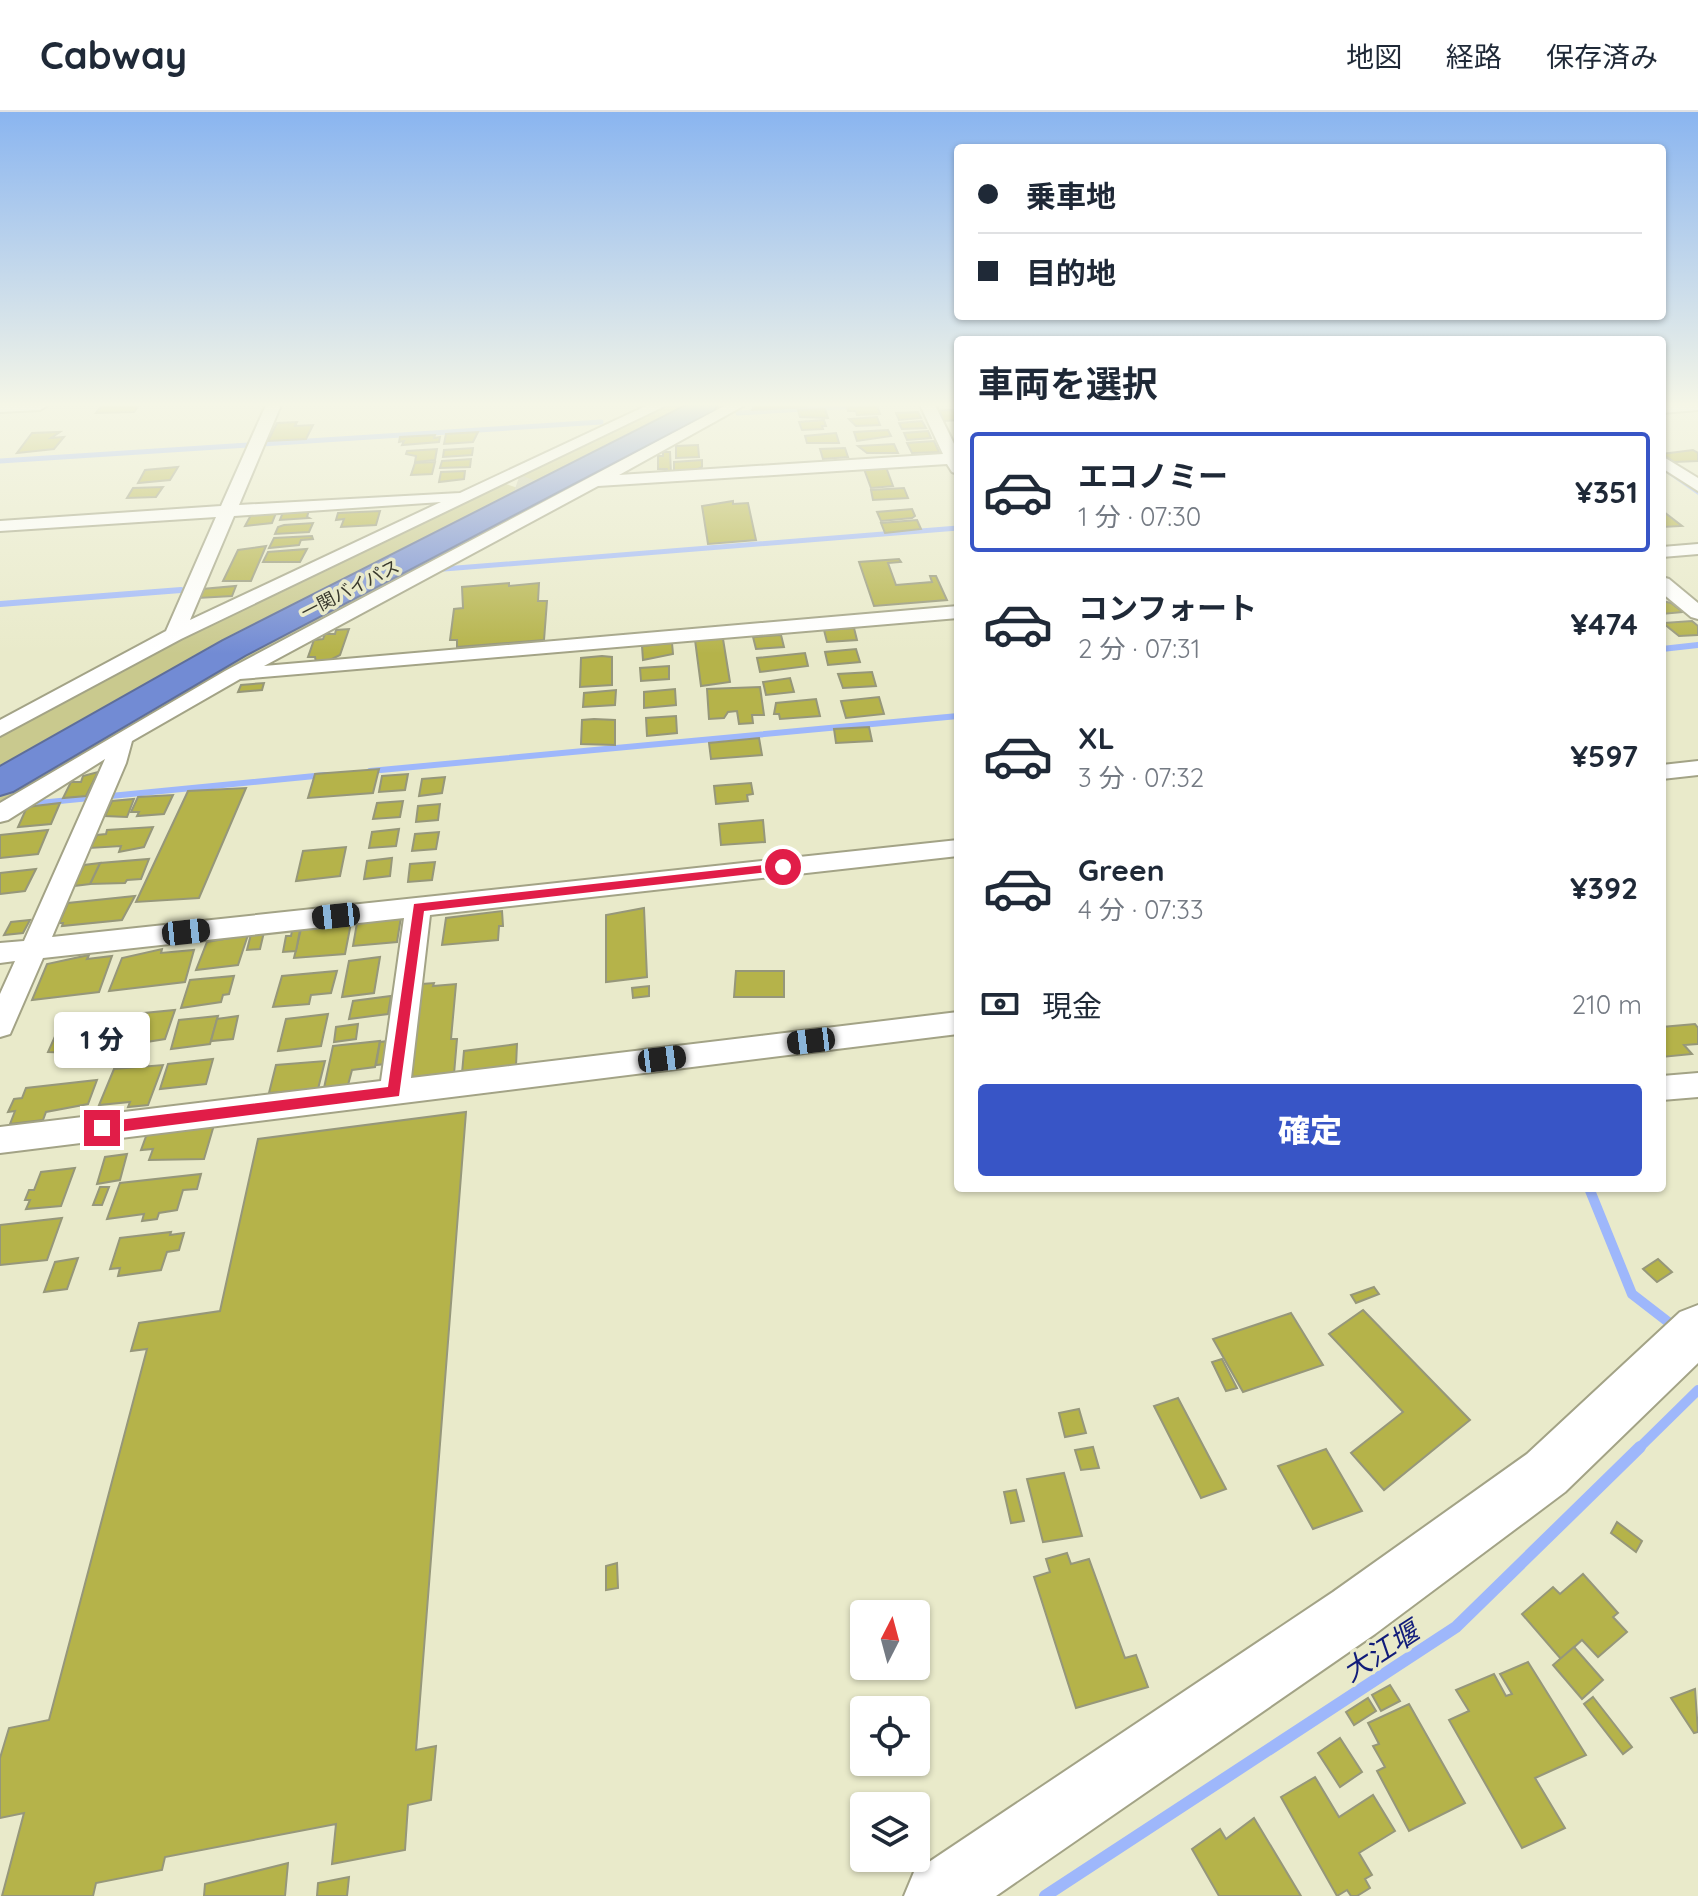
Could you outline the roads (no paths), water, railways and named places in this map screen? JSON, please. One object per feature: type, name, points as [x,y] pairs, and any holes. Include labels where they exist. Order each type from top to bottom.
[{"type":"highway","name":"一関バイパス","points":[[0,783],[234,648],[544,488]]},
{"type":"street","points":[[174,635],[236,488]]},
{"type":"street","points":[[0,729],[174,635],[485,488]]},
{"type":"street","points":[[0,814],[122,738],[232,675],[573,488]]},
{"type":"street","points":[[0,526],[465,495]]},
{"type":"street","points":[[1666,552],[1698,549]]},
{"type":"street","points":[[1666,586],[1698,613]]},
{"type":"street","points":[[232,675],[954,612]]},
{"type":"street","points":[[0,1026],[115,763],[122,738]]},
{"type":"street","points":[[1666,772],[1698,768]]},
{"type":"street","points":[[0,953],[954,848]]},
{"type":"street","points":[[394,1092],[418,907]]},
{"type":"street","points":[[0,1140],[954,1023]]},
{"type":"street","points":[[1666,1088],[1698,1085]]},
{"type":"street","points":[[938,1896],[1354,1613],[1546,1473],[1698,1329]]},
{"type":"waterway","points":[[1693,488],[1698,492]]},
{"type":"waterway","points":[[444,569],[954,528]]},
{"type":"waterway","points":[[0,604],[181,590]]},
{"type":"waterway","points":[[1666,649],[1698,645]]},
{"type":"waterway","points":[[370,771],[954,716]]},
{"type":"waterway","points":[[39,803],[325,775]]},
{"type":"waterway","points":[[1591,1192],[1632,1294],[1676,1328]]},
{"type":"waterway","name":"大江堰","points":[[1638,1449],[1698,1390]]},
{"type":"waterway","name":"大江堰","points":[[1045,1896],[1456,1627],[1640,1447]]},
{"type":"tunnel","points":[[531,488],[550,495]]}]
